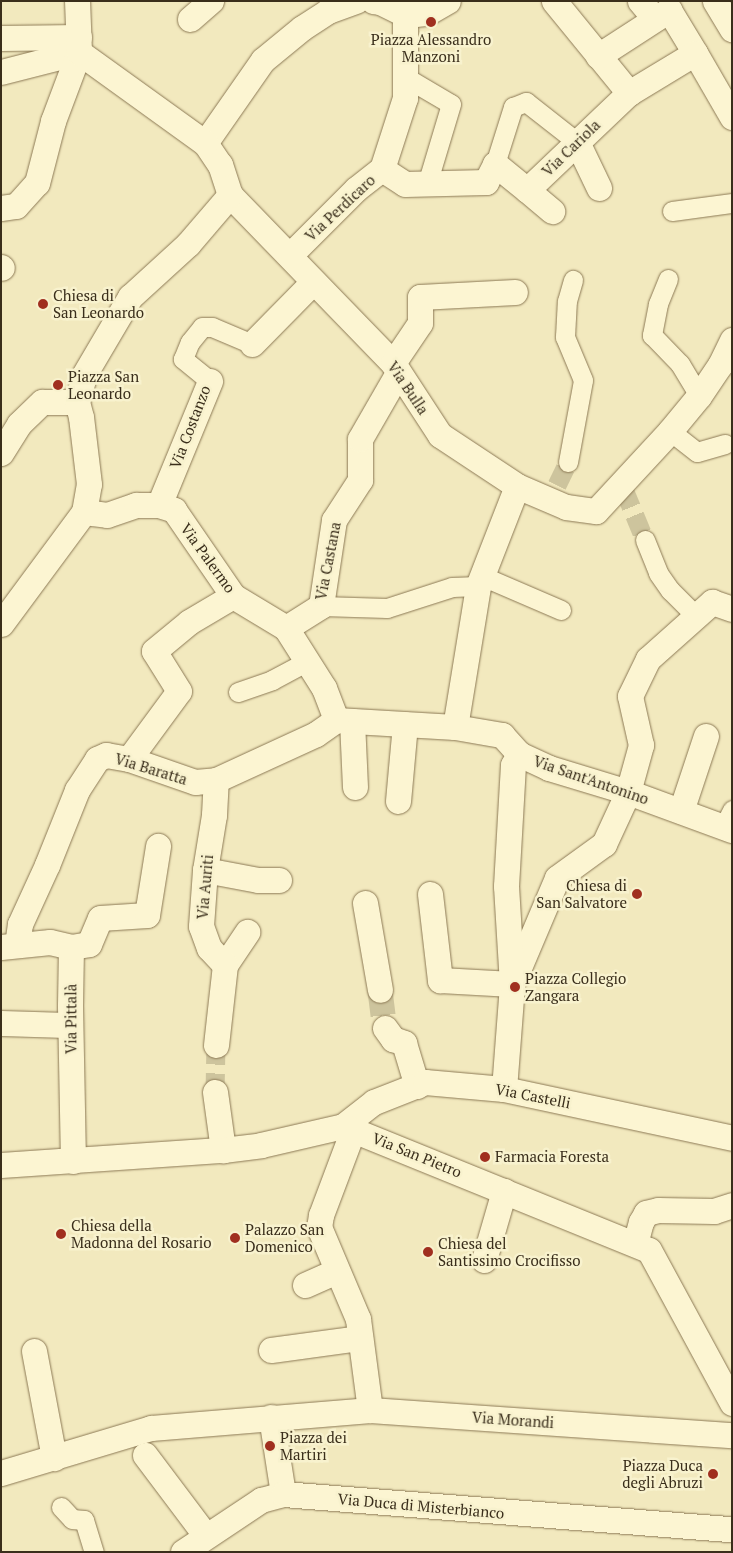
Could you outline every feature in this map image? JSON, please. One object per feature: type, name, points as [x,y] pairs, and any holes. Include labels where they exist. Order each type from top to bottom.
[{"type":"street","points":[[1,208],[16,206],[37,183],[53,121],[79,44],[78,1]]},
{"type":"street","points":[[190,19],[210,1]]},
{"type":"street","points":[[205,143],[263,60],[325,6],[356,1]]},
{"type":"street","points":[[373,1],[426,13],[448,1]]},
{"type":"street","points":[[554,1],[629,93]]},
{"type":"street","points":[[715,1],[732,29]]},
{"type":"street","name":"Via Perdicaro","points":[[290,255],[356,189],[382,169],[405,98],[406,8]]},
{"type":"street","points":[[598,56],[647,10],[669,10],[732,117]]},
{"type":"street","points":[[1,38],[79,44],[205,143],[220,165],[230,196],[188,244],[130,296],[84,375],[79,410],[88,484],[84,512],[1,624]]},
{"type":"street","points":[[1,72],[79,44]]},
{"type":"street","name":"Via Cariola","points":[[527,190],[629,93],[695,53]]},
{"type":"street","points":[[405,77],[451,104],[427,184]]},
{"type":"street","points":[[382,169],[405,184],[486,182],[495,164],[513,107],[526,102],[577,142],[599,188]]},
{"type":"street","points":[[495,164],[552,211]]},
{"type":"street","name":"Via Bulla","points":[[230,196],[290,255],[396,368],[440,435],[516,486],[553,492],[566,506],[596,511],[622,486],[670,431]]},
{"type":"street","points":[[672,211],[732,203]]},
{"type":"street","points":[[668,279],[658,304],[652,335],[680,364],[699,396]]},
{"type":"street","points":[[568,462],[584,380],[565,337],[567,301],[574,280]]},
{"type":"street","name":"Via Costanzo","points":[[159,505],[210,381],[183,359],[190,342],[202,327],[212,326],[252,344],[314,282]]},
{"type":"street","name":"Via Castana","points":[[286,628],[321,606],[334,520],[360,480],[360,439],[420,323],[420,297],[515,292]]},
{"type":"street","points":[[725,444],[696,452],[670,431],[726,366],[732,340]]},
{"type":"street","points":[[1,453],[18,424],[42,402],[79,410]]},
{"type":"street","points":[[455,727],[480,581],[516,486]]},
{"type":"street","points":[[84,512],[107,515],[136,505],[159,505]]},
{"type":"street","name":"Via Palermo","points":[[159,505],[174,510],[234,596],[286,628],[344,720],[355,787]]},
{"type":"street","points":[[645,540],[658,573],[670,590],[695,615]]},
{"type":"street","points":[[321,606],[386,608],[452,587],[480,581],[561,610]]},
{"type":"street","points":[[128,759],[179,691],[154,651],[189,622],[234,596]]},
{"type":"street","points":[[512,984],[556,878],[604,844],[628,792],[641,746],[630,696],[648,659],[695,615],[712,602],[732,609]]},
{"type":"street","points":[[238,692],[272,680],[306,662]]},
{"type":"street","name":"Via Sant'Antonino","points":[[344,720],[455,727],[502,735],[519,754],[549,768],[628,792],[681,811],[729,822]]},
{"type":"street","name":"Via Baratta","points":[[9,946],[87,771],[97,758],[106,755],[128,759],[195,782],[216,780],[344,720]]},
{"type":"street","points":[[398,801],[405,724]]},
{"type":"street","points":[[681,811],[706,736]]},
{"type":"street","points":[[504,1089],[512,984],[506,886],[513,765],[519,754]]},
{"type":"street","name":"Via Auriti","points":[[216,780],[214,815],[205,870],[201,926],[209,948],[225,965]]},
{"type":"street","points":[[9,946],[50,942],[71,947],[89,944],[100,918],[147,915],[158,846]]},
{"type":"street","points":[[205,870],[258,880],[279,880]]},
{"type":"street","points":[[430,894],[440,980],[512,984]]},
{"type":"street","points":[[365,903],[380,990]]},
{"type":"street","points":[[216,1045],[225,965],[247,932]]},
{"type":"street","name":"Via Pittalà","points":[[71,947],[70,1025],[73,1161]]},
{"type":"street","points":[[1,1023],[70,1025]]},
{"type":"street","points":[[385,1028],[393,1039],[404,1044],[416,1086]]},
{"type":"street","name":"Via Castelli","points":[[348,1128],[374,1102],[425,1082],[504,1089],[732,1138]]},
{"type":"street","points":[[215,1092],[223,1150]]},
{"type":"street","points":[[1,1165],[223,1150],[261,1145],[348,1128],[319,1227],[358,1319],[370,1410]]},
{"type":"street","name":"Via San Pietro","points":[[348,1128],[649,1250],[732,1403]]},
{"type":"street","points":[[484,1260],[504,1191]]},
{"type":"street","points":[[635,1244],[641,1222],[646,1213],[658,1210],[714,1211],[732,1205]]},
{"type":"street","points":[[305,1285],[337,1271]]},
{"type":"street","points":[[271,1350],[360,1338]]},
{"type":"street","points":[[34,1351],[54,1458]]},
{"type":"street","name":"Via Morandi","points":[[1,1473],[151,1428],[370,1410],[732,1435]]},
{"type":"street","points":[[271,1418],[283,1494]]},
{"type":"street","points":[[145,1455],[206,1536]]},
{"type":"street","name":"Via Duca di Misterbianco","points":[[183,1552],[261,1500],[283,1494],[732,1529]]},
{"type":"street","points":[[61,1507],[72,1519],[84,1520],[94,1552]]},
{"type":"tunnel","points":[[557,485],[568,462]]},
{"type":"tunnel","points":[[624,489],[645,540]]},
{"type":"tunnel","points":[[380,990],[385,1028]]},
{"type":"tunnel","points":[[215,1092],[216,1045]]},
{"type":"place","name":"Piazza Alessandro Manzoni","points":[[431,22]]},
{"type":"place","name":"Chiesa di San Leonardo","points":[[43,304]]},
{"type":"place","name":"Piazza San Leonardo","points":[[58,385]]},
{"type":"place","name":"Chiesa di San Salvatore","points":[[637,894]]},
{"type":"place","name":"Piazza Collegio Zangara","points":[[515,987]]},
{"type":"place","name":"Farmacia Foresta","points":[[485,1157]]},
{"type":"place","name":"Chiesa della Madonna del Rosario","points":[[61,1234]]},
{"type":"place","name":"Palazzo San Domenico","points":[[235,1238]]},
{"type":"place","name":"Chiesa del Santissimo Crocifisso","points":[[428,1252]]},
{"type":"place","name":"Piazza dei Martiri","points":[[270,1446]]},
{"type":"place","name":"Piazza Duca degli Abruzi","points":[[713,1474]]}]
